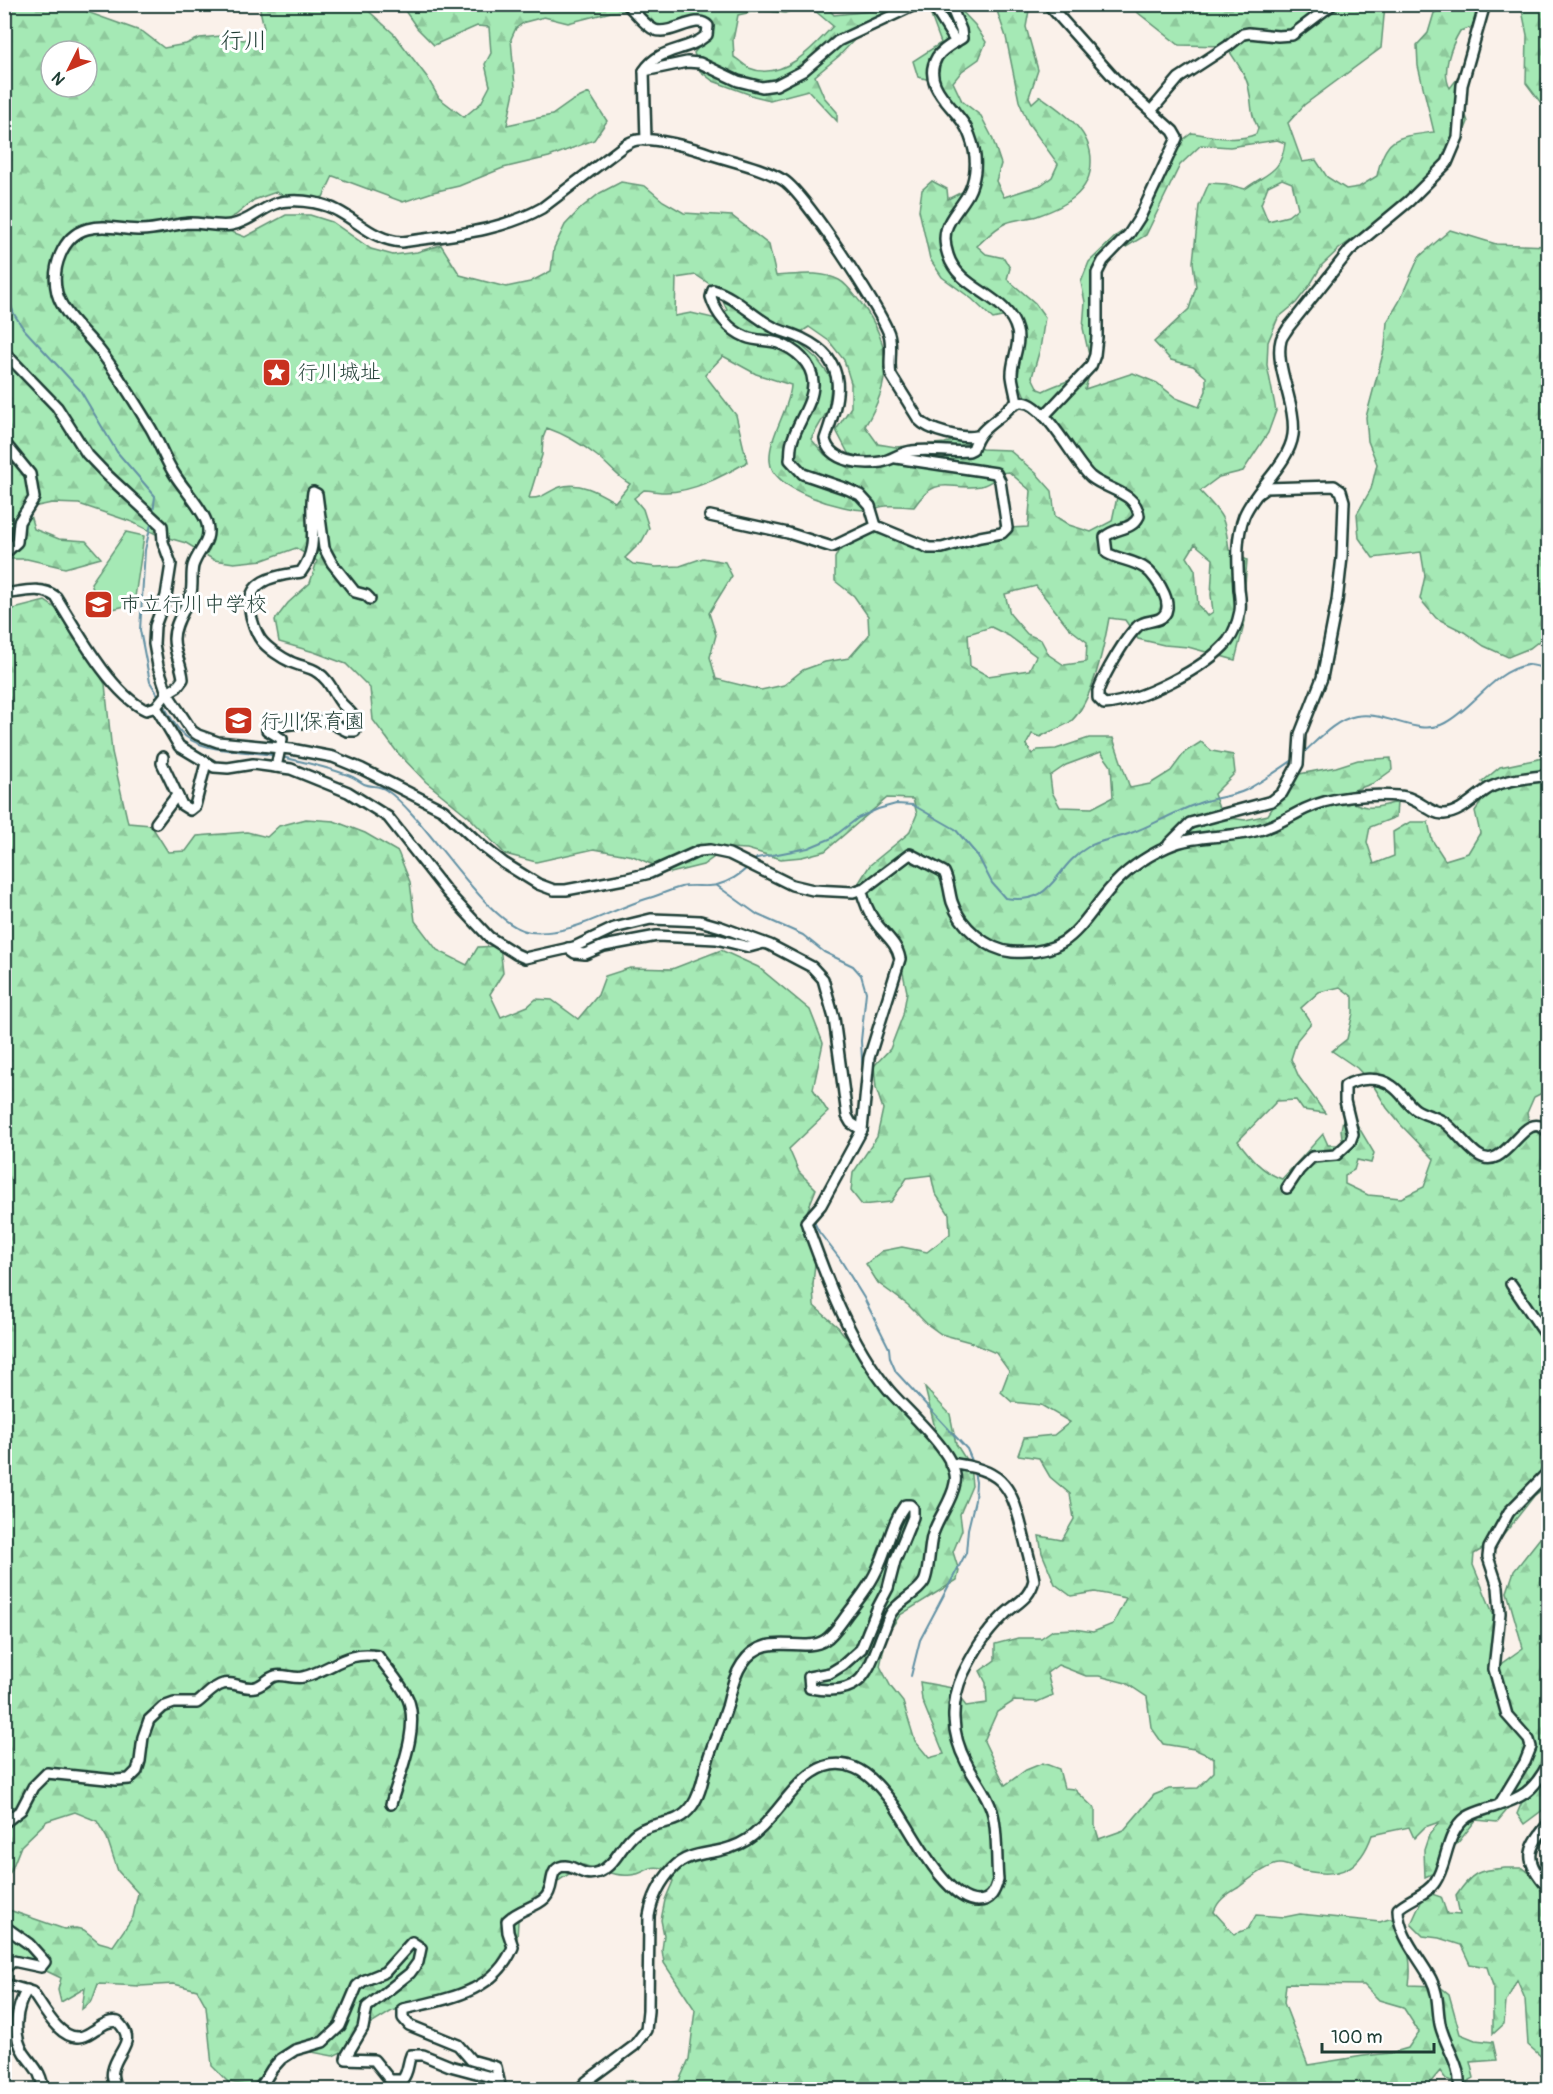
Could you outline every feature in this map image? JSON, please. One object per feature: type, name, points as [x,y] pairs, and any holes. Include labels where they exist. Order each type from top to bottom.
[{"type":"street","points":[[627,4],[647,25],[657,31],[668,31],[698,21],[708,26],[707,35],[697,44],[660,54],[644,71],[646,140]]},
{"type":"street","points":[[644,71],[687,62],[700,63],[738,81],[762,87],[776,85],[803,70],[838,41],[917,4]]},
{"type":"street","points":[[932,4],[956,42]]},
{"type":"street","points":[[950,4],[963,35],[937,58],[934,70],[935,84],[937,92],[970,135],[975,151],[976,169],[968,194],[948,221],[944,234],[947,254],[953,267],[965,281],[989,295],[1012,319],[1018,331],[1012,376],[1017,403]]},
{"type":"street","points":[[1044,416],[1091,366],[1097,337],[1097,273],[1103,261],[1129,234],[1140,217],[1177,138],[1173,131],[1114,79],[1048,4]]},
{"type":"street","points":[[1151,111],[1179,78],[1243,34],[1292,35],[1333,4]]},
{"type":"street","points":[[4,594],[27,590],[48,591],[56,597],[108,676],[135,705],[146,710],[156,707],[183,679],[175,651],[176,627],[190,594],[193,566],[208,541],[207,524],[204,516],[170,468],[151,428],[112,368],[62,304],[57,292],[55,274],[65,245],[78,232],[103,227],[142,231],[189,223],[230,226],[267,206],[287,200],[311,202],[336,210],[377,236],[392,242],[475,231],[530,215],[625,145],[639,139],[672,143],[702,151],[783,179],[791,185],[809,206],[874,304],[891,339],[889,368],[891,375],[923,425],[967,438],[977,436],[1017,403],[1028,403],[1044,416],[1065,441],[1084,471],[1125,495],[1138,508],[1138,518],[1132,525],[1112,531],[1105,537],[1107,553],[1148,570],[1161,585],[1166,598],[1165,614],[1160,619],[1138,625],[1102,682],[1098,698],[1104,704],[1119,703],[1154,691],[1193,669],[1215,653],[1229,640],[1236,627],[1241,609],[1237,550],[1239,531],[1249,505],[1283,458],[1293,435],[1293,417],[1281,358],[1281,340],[1350,250],[1409,201],[1447,163],[1458,136],[1462,85],[1485,4]]},
{"type":"street","points":[[876,526],[870,506],[860,495],[803,474],[790,460],[792,443],[812,394],[813,380],[806,363],[796,352],[778,343],[746,337],[731,327],[716,313],[711,297],[713,290],[726,294],[774,328],[802,338],[825,354],[836,371],[839,385],[837,403],[825,439],[826,444],[837,455],[858,463],[879,463],[911,451],[969,451],[973,449],[977,436]]},
{"type":"street","points":[[4,352],[57,407],[87,454],[162,526],[163,542],[171,564],[166,596],[154,626],[154,644],[167,693],[192,730],[198,735],[218,742],[280,748],[333,757],[443,810],[504,863],[538,884],[554,890],[566,890],[650,873],[699,851],[710,850],[729,854],[792,885],[813,890],[853,892],[861,889],[910,854],[944,872],[952,902],[960,919],[970,930],[994,947],[1011,952],[1039,951],[1056,946],[1072,936],[1109,889],[1134,866],[1178,842],[1260,830],[1281,823],[1306,808],[1351,798],[1402,795],[1421,803],[1433,812],[1444,814],[1457,809],[1491,787],[1548,775]]},
{"type":"street","points":[[4,442],[30,474],[34,498],[19,522],[17,542],[4,554]]},
{"type":"street","points":[[710,516],[788,533],[832,547],[876,526],[929,548],[942,548],[1002,533],[1007,528],[1000,481],[996,473],[893,458]]},
{"type":"street","points":[[1166,847],[1190,823],[1272,801],[1282,793],[1298,764],[1300,734],[1322,678],[1337,601],[1342,557],[1344,501],[1341,490],[1334,486],[1266,488],[1257,494]]},
{"type":"street","points":[[276,766],[282,740],[267,730],[267,727],[326,720],[348,731],[355,731],[356,726],[354,715],[340,702],[330,683],[316,670],[290,662],[261,640],[251,618],[249,598],[259,584],[266,579],[302,572],[308,563],[313,547],[313,492],[317,494],[324,548],[332,563],[355,592],[366,595],[370,599]]},
{"type":"street","points":[[156,707],[179,746],[206,763],[220,768],[253,764],[276,766],[303,773],[348,792],[388,817],[447,892],[489,937],[525,958],[568,948],[591,940],[614,928],[651,920],[700,921],[765,943],[812,967],[823,979],[834,1018],[847,1116],[851,1123],[862,1130]]},
{"type":"street","points":[[163,757],[162,763],[182,805],[190,810],[195,806],[206,763]]},
{"type":"street","points":[[156,823],[177,795]]},
{"type":"street","points":[[501,2090],[496,2067],[471,2060],[458,2045],[409,2025],[403,2018],[403,2009],[472,1990],[507,1963],[513,1947],[507,1921],[516,1912],[544,1899],[551,1891],[552,1874],[559,1868],[569,1866],[584,1874],[600,1871],[615,1858],[634,1834],[644,1828],[677,1820],[693,1805],[704,1779],[733,1684],[742,1664],[758,1649],[765,1646],[781,1643],[813,1644],[824,1641],[832,1634],[869,1587],[898,1515],[906,1505],[910,1505],[913,1509],[913,1517],[895,1562],[888,1588],[861,1649],[830,1673],[809,1677],[808,1683],[810,1688],[840,1690],[854,1686],[863,1677],[873,1659],[891,1613],[924,1582],[933,1534],[956,1482],[950,1463],[936,1440],[888,1389],[870,1364],[846,1322],[806,1222],[821,1205],[862,1130],[869,1058],[900,959],[898,948],[867,910],[861,889]]},
{"type":"street","points":[[568,948],[585,954],[604,946],[657,936],[716,939],[749,947],[765,943]]},
{"type":"street","points":[[1287,1188],[1299,1170],[1312,1157],[1336,1155],[1350,1142],[1353,1134],[1345,1101],[1345,1086],[1370,1078],[1392,1085],[1416,1110],[1445,1123],[1477,1155],[1485,1159],[1499,1157],[1526,1129],[1534,1126],[1545,1128],[1548,1132]]},
{"type":"street","points":[[1511,1284],[1548,1338]]},
{"type":"street","points":[[579,2090],[587,2081],[634,2046],[646,2030],[652,1900],[667,1876],[681,1861],[699,1853],[733,1847],[758,1831],[803,1780],[818,1769],[837,1764],[857,1769],[894,1804],[926,1858],[964,1898],[978,1901],[991,1897],[998,1880],[994,1815],[985,1794],[965,1761],[958,1743],[953,1710],[957,1689],[974,1653],[986,1635],[1006,1613],[1032,1591],[1034,1580],[1016,1502],[1007,1487],[997,1477],[987,1472],[968,1465],[950,1463]]},
{"type":"street","points":[[1499,1805],[1525,1762],[1531,1747],[1529,1740],[1508,1715],[1494,1669],[1500,1613],[1498,1587],[1488,1557],[1490,1548],[1509,1512],[1548,1472]]},
{"type":"street","points":[[4,1823],[21,1810],[33,1787],[47,1773],[116,1780],[129,1779],[137,1771],[143,1737],[149,1720],[163,1707],[174,1703],[197,1704],[220,1684],[229,1683],[256,1688],[275,1676],[295,1678],[305,1676],[345,1658],[366,1654],[378,1656],[401,1687],[411,1711],[412,1726],[391,1804]]},
{"type":"street","points":[[1459,2090],[1460,2078],[1451,2050],[1445,2040],[1440,2022],[1440,2006],[1432,1981],[1398,1922],[1398,1909],[1405,1902],[1426,1891],[1435,1882],[1450,1842],[1465,1819],[1474,1813],[1514,1801],[1527,1793],[1548,1764]]},
{"type":"street","points":[[1548,1824],[1530,1853],[1530,1859],[1538,1875],[1548,1888]]},
{"type":"street","points":[[4,1926],[29,1944],[45,1962],[41,1967],[35,1967],[13,1961],[5,1968]]},
{"type":"street","points":[[259,2090],[272,2069],[281,2060],[295,2050],[323,2042],[340,2026],[357,1986],[385,1972],[412,1942],[422,1948],[418,1962],[393,1989],[380,1995],[367,2007],[363,2028],[346,2059],[374,2060],[390,2080],[402,2080],[408,2073],[408,2061],[411,2055],[423,2055],[450,2066],[495,2078],[497,2075]]},
{"type":"street","points":[[4,1984],[32,1992],[45,2013],[71,2037],[80,2037],[111,2021],[118,2022],[125,2029],[127,2041],[113,2068],[112,2078],[117,2090]]},
{"type":"street","points":[[27,1990],[22,1997],[16,2033],[24,2054],[39,2071],[43,2090]]},
{"type":"green space","points":[[5,5],[86,5],[87,12],[143,32],[164,48],[186,44],[200,38],[221,36],[244,40],[264,28],[259,5],[362,5],[394,34],[427,77],[439,98],[464,117],[481,103],[490,86],[485,64],[491,53],[489,27],[477,26],[434,45],[417,28],[403,5],[806,5],[785,13],[761,10],[738,15],[733,40],[734,57],[749,68],[761,71],[785,67],[806,53],[833,26],[808,5],[825,5],[834,15],[890,9],[897,5],[956,5],[975,25],[986,42],[979,59],[962,71],[953,82],[962,101],[981,116],[992,137],[1001,164],[996,181],[1004,197],[1041,185],[1052,177],[1058,164],[1028,123],[1019,101],[1006,37],[995,5],[1030,5],[1026,27],[1038,70],[1029,97],[1032,103],[1040,96],[1074,123],[1087,141],[1090,151],[1090,173],[1081,190],[1066,203],[1037,216],[1006,223],[994,230],[977,246],[986,254],[1004,258],[1010,268],[1007,279],[1035,303],[1045,317],[1040,349],[1032,377],[1038,389],[1043,391],[1083,375],[1089,355],[1083,328],[1085,302],[1081,282],[1089,262],[1117,235],[1139,220],[1180,142],[1192,133],[1224,138],[1248,137],[1256,134],[1258,128],[1252,113],[1248,84],[1226,46],[1179,45],[1128,5],[1385,5],[1381,48],[1304,105],[1288,123],[1302,162],[1316,160],[1327,177],[1346,189],[1359,187],[1377,176],[1384,153],[1395,141],[1411,135],[1434,132],[1418,66],[1417,45],[1428,33],[1434,13],[1448,5],[1479,5],[1473,27],[1460,31],[1447,67],[1447,82],[1450,88],[1465,69],[1459,95],[1468,122],[1459,144],[1446,165],[1322,265],[1296,303],[1278,318],[1268,342],[1267,365],[1276,411],[1268,433],[1243,471],[1219,477],[1200,491],[1222,517],[1229,550],[1247,560],[1245,621],[1235,660],[1188,647],[1164,645],[1138,639],[1125,620],[1109,618],[1096,673],[1085,702],[1078,713],[1067,724],[1040,737],[1032,734],[1026,745],[1032,754],[1038,750],[1056,749],[1089,738],[1113,738],[1130,788],[1150,784],[1171,771],[1185,752],[1201,742],[1212,751],[1233,755],[1235,773],[1214,794],[1222,817],[1245,820],[1268,815],[1294,775],[1358,760],[1391,758],[1392,770],[1374,783],[1340,795],[1355,804],[1367,807],[1397,802],[1396,817],[1370,827],[1367,842],[1374,864],[1394,856],[1393,832],[1410,822],[1428,822],[1432,840],[1445,860],[1468,853],[1480,833],[1475,811],[1490,789],[1482,782],[1500,767],[1548,757],[1548,1093],[1546,1091],[1534,1097],[1527,1113],[1530,1126],[1548,1129],[1548,1485],[1534,1496],[1502,1537],[1474,1554],[1473,1565],[1497,1623],[1499,1665],[1523,1648],[1507,1592],[1514,1571],[1548,1528],[1548,1806],[1524,1824],[1517,1814],[1522,1802],[1513,1803],[1497,1822],[1476,1820],[1457,1844],[1447,1850],[1436,1872],[1425,1877],[1424,1850],[1429,1835],[1439,1822],[1425,1827],[1414,1838],[1409,1827],[1372,1835],[1362,1856],[1348,1868],[1339,1872],[1318,1873],[1282,1864],[1269,1867],[1224,1897],[1214,1912],[1234,1934],[1248,1929],[1256,1915],[1285,1917],[1300,1914],[1380,1922],[1399,1919],[1409,1960],[1409,1985],[1439,1986],[1449,1994],[1460,2034],[1475,2040],[1493,2042],[1497,2060],[1470,2062],[1474,2078],[1462,2085],[1446,2079],[1440,2071],[1424,2090],[620,2089],[626,2080],[663,2085],[679,2081],[689,2059],[695,2010],[664,1963],[662,1950],[664,1935],[661,1920],[665,1900],[673,1881],[667,1869],[660,1867],[625,1875],[613,1874],[583,1865],[561,1879],[518,1921],[517,1939],[501,1966],[480,1981],[458,1993],[392,2011],[371,2024],[348,2049],[333,2056],[312,2052],[293,2054],[250,2086],[228,2082],[212,2066],[206,2006],[197,1990],[174,1984],[140,1986],[98,1984],[92,2001],[82,2009],[85,1988],[61,2002],[58,1990],[61,1978],[5,1956],[4,1906],[9,1910],[64,1929],[84,1930],[99,1942],[113,1946],[133,1917],[138,1893],[118,1871],[107,1838],[97,1821],[75,1812],[47,1821],[21,1846],[11,1871],[5,1878],[5,606],[14,609],[45,601],[71,619],[83,647],[105,684],[112,752],[128,823],[151,825],[168,852],[186,851],[197,836],[247,832],[267,837],[279,826],[306,819],[334,821],[365,833],[398,852],[410,882],[415,921],[437,950],[467,965],[478,947],[500,946],[503,973],[490,994],[501,1017],[528,1006],[536,999],[552,1000],[578,1019],[598,995],[605,976],[630,968],[672,969],[721,950],[758,967],[810,1010],[823,1043],[813,1089],[828,1112],[789,1149],[799,1172],[816,1189],[803,1222],[816,1252],[814,1306],[838,1327],[893,1397],[938,1440],[925,1388],[950,1414],[956,1444],[970,1466],[972,1486],[960,1514],[962,1530],[953,1552],[959,1571],[957,1580],[900,1615],[887,1634],[880,1666],[891,1687],[903,1702],[915,1741],[929,1758],[944,1754],[922,1700],[920,1682],[952,1688],[966,1706],[987,1703],[986,1683],[980,1671],[995,1660],[995,1644],[1018,1638],[1041,1638],[1053,1630],[1074,1629],[1093,1632],[1113,1624],[1126,1598],[1095,1592],[1071,1596],[1055,1584],[1042,1553],[1039,1536],[1062,1540],[1074,1519],[1070,1494],[1050,1477],[1039,1458],[1018,1455],[1024,1438],[1054,1435],[1070,1422],[1041,1405],[1012,1402],[1001,1392],[1009,1371],[996,1353],[970,1342],[941,1334],[878,1283],[866,1264],[882,1251],[902,1247],[927,1252],[950,1234],[949,1214],[935,1193],[931,1175],[907,1178],[891,1202],[862,1205],[851,1191],[853,1173],[877,1137],[883,1109],[876,1088],[874,1066],[890,1049],[903,1015],[907,992],[903,973],[892,947],[875,920],[869,900],[858,884],[870,865],[909,833],[917,814],[913,799],[887,798],[825,851],[802,857],[781,859],[747,849],[727,848],[703,865],[671,873],[633,856],[594,849],[536,862],[505,854],[469,817],[426,782],[397,752],[373,720],[370,688],[346,664],[279,642],[275,620],[288,603],[310,583],[317,561],[296,548],[263,560],[234,563],[214,560],[186,543],[158,535],[132,522],[79,504],[52,503],[28,508],[34,529],[59,539],[86,541],[101,558],[65,568],[27,559],[5,559]],"holes":[[[637,10],[656,34],[671,34],[694,17],[711,23],[709,34],[694,53],[700,71],[713,81],[770,100],[808,90],[837,121],[837,112],[824,97],[815,76],[857,37],[901,15],[919,10],[930,13],[941,43],[913,61],[918,77],[935,81],[941,104],[963,131],[977,162],[964,191],[948,199],[947,189],[932,181],[922,190],[919,210],[930,259],[942,277],[972,299],[993,319],[1018,317],[1022,336],[1018,380],[1028,404],[1047,406],[1055,428],[1100,482],[1117,497],[1112,521],[1091,532],[1069,525],[1055,516],[1052,491],[1036,473],[1009,450],[982,449],[960,439],[945,443],[896,447],[878,444],[865,426],[874,410],[884,379],[883,349],[879,334],[871,319],[848,287],[839,280],[824,275],[776,276],[769,245],[732,216],[684,213],[663,201],[645,186],[621,182],[600,193],[565,225],[554,248],[551,271],[530,282],[506,287],[460,275],[441,245],[417,252],[393,255],[371,249],[332,222],[310,215],[286,215],[245,237],[216,226],[236,215],[254,200],[276,192],[299,202],[323,197],[333,176],[403,202],[459,186],[503,168],[549,157],[594,140],[607,121],[589,93],[572,101],[552,115],[507,125],[515,87],[511,39],[516,28],[525,22],[544,17],[568,23],[611,12]],[[1277,140],[1285,143],[1277,166],[1245,189],[1226,184],[1209,183],[1199,206],[1193,262],[1196,287],[1189,309],[1154,342],[1171,360],[1193,366],[1206,377],[1206,391],[1199,407],[1176,398],[1157,383],[1133,373],[1085,389],[1095,357],[1094,288],[1104,269],[1121,250],[1146,235],[1180,165],[1201,145],[1230,147]],[[1282,179],[1292,183],[1298,208],[1288,216],[1268,221],[1261,204],[1268,186]],[[696,275],[717,289],[727,310],[717,319],[691,313],[675,316],[676,278]],[[809,327],[829,341],[844,360],[851,383],[851,407],[836,430],[848,453],[870,463],[850,469],[825,455],[811,439],[828,410],[832,379],[817,359],[801,345],[798,334]],[[723,356],[756,374],[791,385],[787,404],[772,442],[770,461],[782,481],[795,490],[843,507],[870,510],[889,506],[914,507],[922,496],[938,487],[981,486],[994,480],[992,474],[1009,472],[1031,491],[1028,527],[1008,528],[931,551],[888,530],[866,524],[846,535],[835,558],[835,581],[854,596],[868,616],[869,635],[849,658],[825,662],[803,670],[784,685],[761,690],[716,679],[710,657],[716,635],[709,613],[732,576],[725,562],[703,558],[680,566],[656,567],[633,564],[625,558],[642,541],[649,528],[643,509],[634,498],[644,490],[663,492],[685,490],[718,478],[747,462],[736,415],[705,375]],[[547,428],[586,448],[630,484],[615,502],[595,491],[575,485],[560,487],[542,496],[529,498],[542,455],[543,438]],[[1195,544],[1213,559],[1211,595],[1213,612],[1207,616],[1198,605],[1195,570],[1187,557]],[[1036,586],[1069,628],[1087,642],[1086,662],[1064,665],[1049,655],[1041,640],[1027,634],[1010,614],[1005,594]],[[991,627],[1009,636],[1036,656],[1029,670],[988,676],[970,666],[968,634]],[[1101,752],[1111,766],[1113,797],[1092,808],[1060,807],[1052,792],[1050,776],[1066,765]],[[1340,987],[1353,997],[1353,1013],[1347,1039],[1332,1051],[1357,1068],[1373,1085],[1401,1125],[1434,1159],[1424,1187],[1401,1198],[1368,1195],[1345,1184],[1345,1175],[1354,1170],[1357,1160],[1371,1163],[1374,1153],[1352,1116],[1344,1114],[1341,1130],[1343,1145],[1328,1145],[1323,1134],[1282,1179],[1262,1168],[1238,1141],[1277,1101],[1296,1100],[1303,1110],[1325,1113],[1299,1077],[1291,1059],[1297,1040],[1311,1023],[1301,1008],[1319,992]],[[1058,1665],[1086,1676],[1099,1676],[1126,1683],[1147,1697],[1151,1727],[1163,1744],[1194,1749],[1214,1758],[1214,1772],[1198,1788],[1169,1789],[1154,1795],[1124,1830],[1099,1839],[1095,1826],[1095,1809],[1074,1789],[1064,1788],[1059,1769],[1043,1763],[1026,1770],[1005,1785],[984,1741],[997,1712],[1014,1701],[1037,1702],[1053,1695],[1047,1673]],[[1286,1984],[1364,1985],[1379,2000],[1403,2007],[1419,2032],[1408,2048],[1391,2053],[1308,2065],[1284,2003]]]},
{"type":"green space","points":[[1521,5],[1548,5],[1548,119],[1544,107],[1526,83],[1527,35]]},
{"type":"green space","points":[[1450,230],[1496,244],[1548,246],[1548,634],[1530,648],[1508,657],[1436,618],[1420,599],[1425,576],[1421,552],[1373,558],[1359,538],[1357,514],[1371,489],[1377,464],[1368,441],[1366,417],[1385,346],[1387,322],[1399,302],[1419,257]]},
{"type":"green space","points":[[126,532],[144,536],[134,604],[100,612],[91,583]]},
{"type":"green space","points":[[1523,1868],[1548,1888],[1548,2072],[1544,2059],[1528,2045],[1525,1999],[1517,1980],[1506,2002],[1504,2024],[1493,2034],[1493,1986],[1487,1967],[1470,1964],[1461,1945],[1423,1936],[1411,1924],[1421,1902],[1429,1893],[1441,1897],[1447,1914],[1460,1915],[1456,1896],[1471,1877],[1482,1871]]},
{"type":"waterway","points":[[4,190],[9,216],[4,260]]},
{"type":"waterway","points":[[4,274],[7,294],[14,314],[23,328],[80,390],[117,452],[155,496],[153,514]]},
{"type":"waterway","points":[[152,520],[145,550],[140,630],[150,682],[160,698]]},
{"type":"waterway","points":[[1301,755],[1326,732],[1348,718],[1367,715],[1412,726],[1434,727],[1455,716],[1504,674],[1527,665],[1538,666],[1548,671]]},
{"type":"waterway","points":[[162,703],[180,731],[188,739],[212,748],[277,756]]},
{"type":"waterway","points":[[282,757],[332,770],[364,784],[386,790],[402,803],[476,892],[495,911],[513,926],[530,932],[560,930],[589,922],[681,887],[717,885],[734,878],[748,867]]},
{"type":"waterway","points":[[752,863],[757,858],[808,848],[832,838],[858,818],[878,809],[896,804],[913,805],[955,829],[978,856],[992,883],[1005,898],[1022,899],[1044,891],[1067,865],[1088,847],[1131,833],[1202,802],[1241,792],[1296,758]]},
{"type":"waterway","points":[[716,885],[758,915],[803,935],[824,952],[853,966],[861,975],[866,992],[861,1041],[863,1078]]},
{"type":"waterway","points":[[846,1150],[855,1131]]},
{"type":"waterway","points":[[815,1217],[815,1224],[819,1232],[840,1259],[864,1298],[889,1348],[890,1358],[896,1372],[967,1449],[973,1463]]},
{"type":"waterway","points":[[911,1676],[920,1640],[966,1553],[968,1529],[975,1500],[974,1472]]},
{"type":"place","name":"行川城址","points":[[276,372]]},
{"type":"place","name":"市立行川中学校","points":[[99,604]]},
{"type":"place","name":"行川保育園","points":[[239,721]]},
{"type":"district","name":"行川","points":[[244,40]]}]
